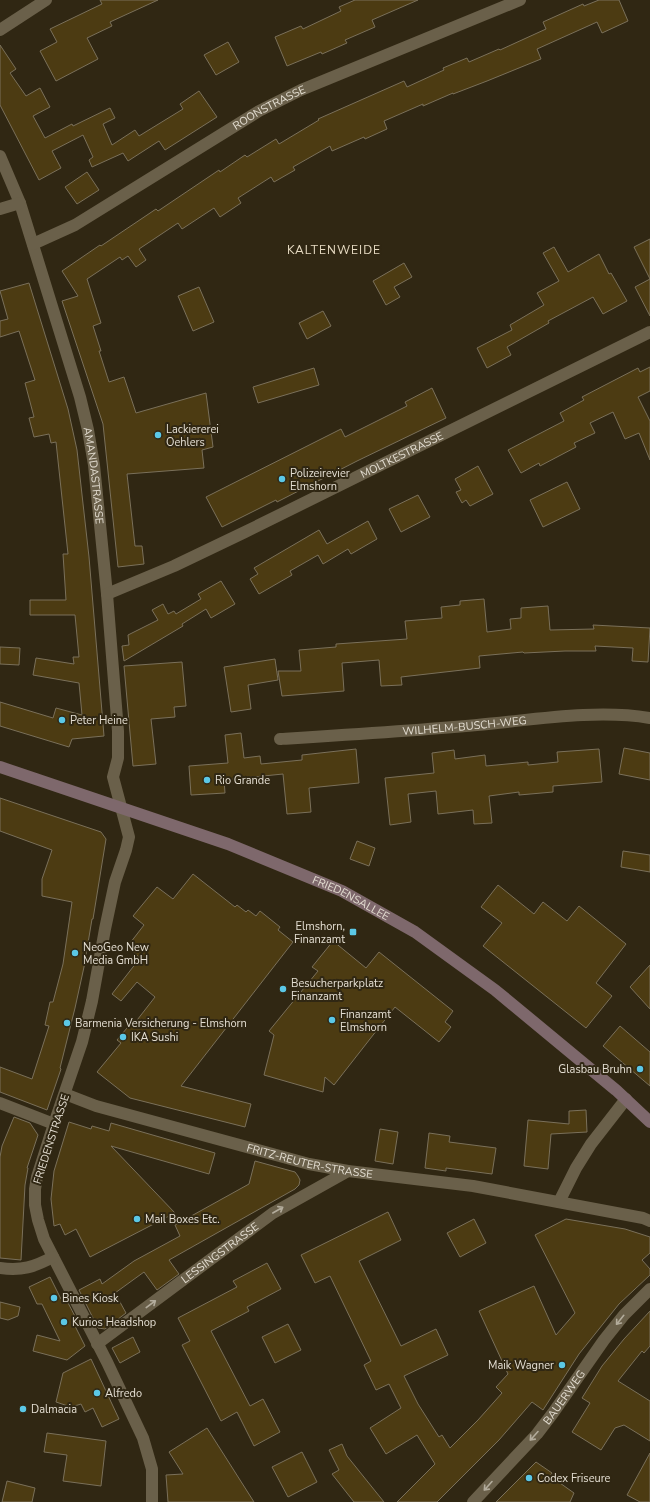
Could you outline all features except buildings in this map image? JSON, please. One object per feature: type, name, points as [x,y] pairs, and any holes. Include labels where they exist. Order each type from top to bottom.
[{"type":"main road","name":"FRIEDENSALLEE","points":[[0,767],[228,844],[342,891],[415,932],[495,990],[626,1099],[650,1122]]},
{"type":"main road","points":[[638,1110],[650,1116]]},
{"type":"street","points":[[0,30],[46,0]]},
{"type":"street","name":"ROONSTRASSE","points":[[33,244],[75,225],[259,111],[301,90],[520,0]]},
{"type":"street","name":"AMANDASTRASSE","points":[[0,156],[20,203],[80,397],[88,430],[94,465],[107,594],[118,730],[118,758],[113,777],[120,808]]},
{"type":"street","points":[[0,209],[20,203]]},
{"type":"street","name":"MOLTKESTRASSE","points":[[107,594],[168,568],[245,532],[650,332]]},
{"type":"street","name":"WILHELM-BUSCH-WEG","points":[[280,739],[474,726],[591,715],[636,716],[650,718]]},
{"type":"street","name":"FRIEDENSTRASSE","points":[[120,808],[129,837],[115,882],[92,1002],[82,1042],[37,1177],[35,1189],[38,1220],[44,1239],[143,1438],[152,1469],[152,1502]]},
{"type":"street","name":"FRITZ-REUTER-STRASSE","points":[[65,1094],[96,1106],[309,1164],[348,1171],[473,1186],[646,1220]]},
{"type":"street","points":[[559,1202],[576,1168],[591,1144],[626,1099]]},
{"type":"street","points":[[0,1102],[54,1124]]},
{"type":"street","name":"LESSINGSTRASSE","points":[[97,1344],[273,1213],[348,1171]]},
{"type":"street","points":[[0,1268],[22,1270],[37,1265],[53,1256]]},
{"type":"street","name":"BAUERWEG","points":[[473,1502],[536,1434],[553,1413],[604,1340],[624,1315],[650,1290]]},
{"type":"place","name":"Lackiererei Oehlers","points":[[158,435]]},
{"type":"place","name":"Polizeirevier Elmshorn","points":[[282,479]]},
{"type":"place","name":"Peter Heine","points":[[62,720]]},
{"type":"place","name":"Rio Grande","points":[[207,780]]},
{"type":"place","name":"Elmshorn, Finanzamt","points":[[353,932]]},
{"type":"place","name":"NeoGeo New Media GmbH","points":[[75,953]]},
{"type":"place","name":"Besucherparkplatz Finanzamt","points":[[283,989]]},
{"type":"place","name":"Finanzamt Elmshorn","points":[[332,1020]]},
{"type":"place","name":"Barmenia Versicherung - Elmshorn","points":[[67,1023]]},
{"type":"place","name":"IKA Sushi","points":[[123,1037]]},
{"type":"place","name":"Glasbau Bruhn","points":[[640,1069]]},
{"type":"place","name":"Mail Boxes Etc.","points":[[137,1219]]},
{"type":"place","name":"Bines Kiosk","points":[[54,1298]]},
{"type":"place","name":"Kurios Headshop","points":[[64,1322]]},
{"type":"place","name":"Maik Wagner","points":[[562,1365]]},
{"type":"place","name":"Alfredo","points":[[97,1393]]},
{"type":"place","name":"Dalmacia","points":[[23,1409]]},
{"type":"place","name":"Codex Friseure","points":[[529,1478]]},
{"type":"district","name":"KALTENWEIDE","points":[[334,250]]}]
